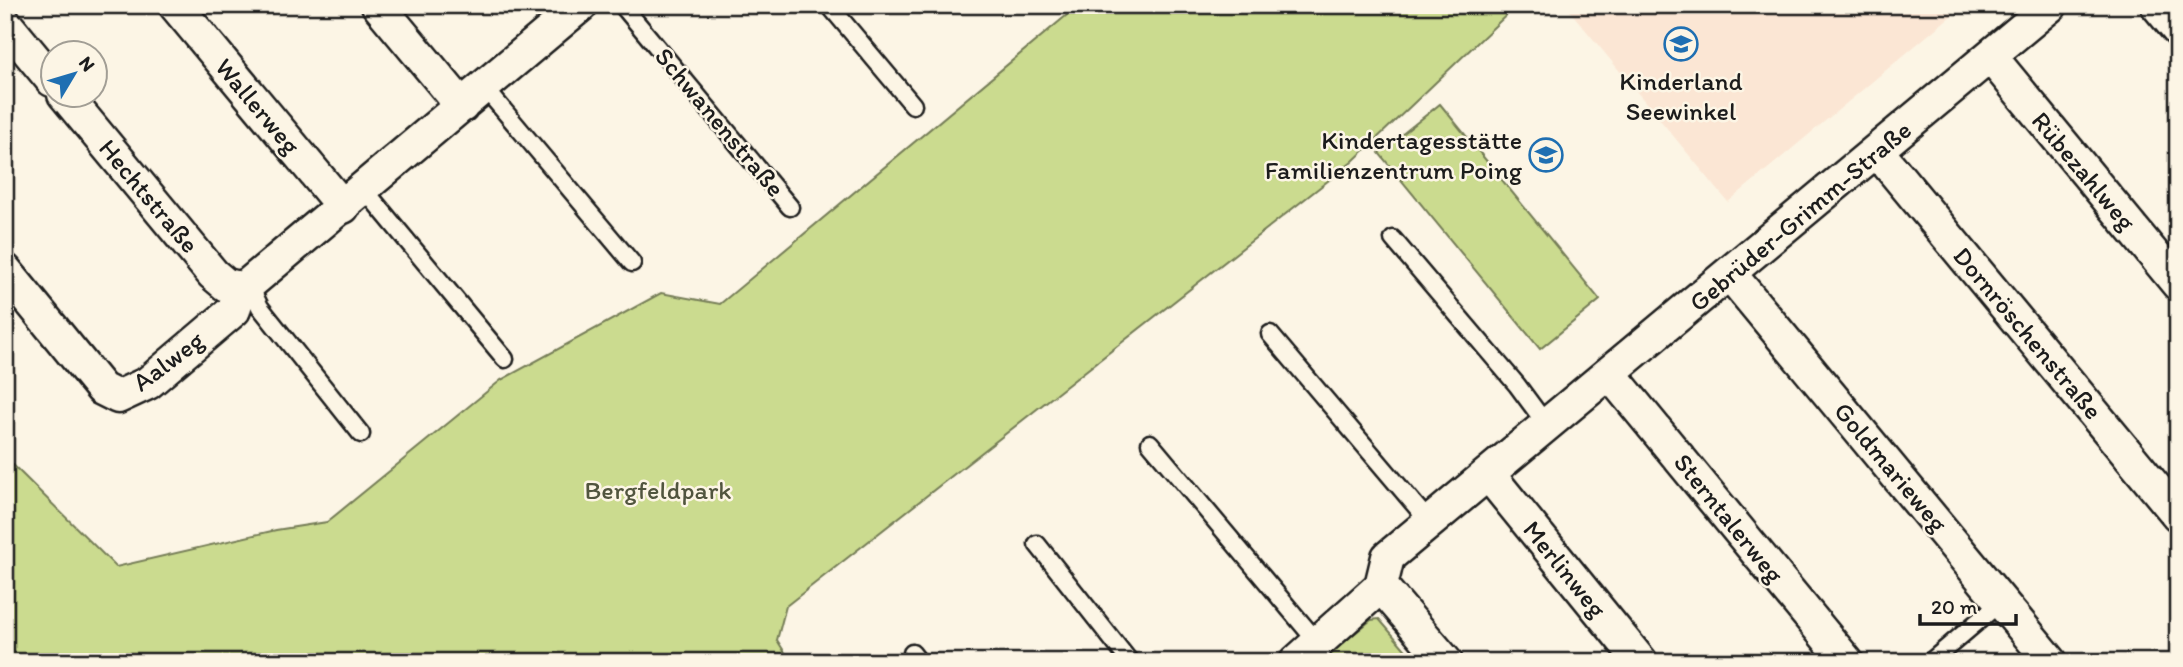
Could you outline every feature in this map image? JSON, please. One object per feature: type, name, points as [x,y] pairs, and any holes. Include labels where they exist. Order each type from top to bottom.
[{"type":"street","name":"Wallerweg","points":[[174,5],[353,198]]},
{"type":"street","points":[[379,5],[473,96]]},
{"type":"street","points":[[245,286],[581,5]]},
{"type":"street","name":"Gebrüder-Grimm-Straße","points":[[1307,652],[1381,586],[1388,557],[1548,427],[2051,5]]},
{"type":"street","points":[[2157,5],[2178,30]]},
{"type":"street","points":[[5,23],[38,63]]},
{"type":"street","name":"Rübezahlweg","points":[[1991,57],[2178,284]]},
{"type":"street","name":"Hechtstraße","points":[[76,108],[213,274],[226,285],[245,286]]},
{"type":"street","name":"Dornröschenstraße","points":[[1878,151],[2178,515]]},
{"type":"street","name":"Aalweg","points":[[5,270],[102,388],[118,397],[148,383],[234,310],[245,286]]},
{"type":"street","name":"Goldmarieweg","points":[[1730,274],[2051,662]]},
{"type":"street","name":"Sterntalerweg","points":[[1610,374],[1847,662]]},
{"type":"street","name":"Merlinweg","points":[[1489,475],[1641,662]]},
{"type":"street","points":[[1381,586],[1446,662]]},
{"type":"lane","name":"Schwanenstraße","points":[[622,5],[790,207]]},
{"type":"lane","points":[[829,5],[913,104]]},
{"type":"lane","points":[[473,96],[632,263]]},
{"type":"lane","points":[[353,198],[505,359]]},
{"type":"lane","points":[[1393,239],[1517,385],[1548,427]]},
{"type":"lane","points":[[245,286],[361,434]]},
{"type":"lane","points":[[1270,334],[1431,524]]},
{"type":"lane","points":[[1150,443],[1307,652]]},
{"type":"lane","points":[[1037,544],[1130,662]]},
{"type":"lane","points":[[1930,662],[2002,601]]},
{"type":"shaded area","points":[[1565,5],[1964,5],[1728,202]]},
{"type":"green space","name":"Bergfeldpark","points":[[1079,5],[1517,5],[1352,162],[786,606],[777,640],[791,662],[5,662],[5,457],[116,567],[276,530],[327,522],[501,380],[661,293],[720,304]]},
{"type":"green space","points":[[1440,104],[1600,300],[1540,349],[1379,153]]},
{"type":"green space","points":[[1379,619],[1416,662],[1320,662],[1371,620]]},
{"type":"place","name":"Kinderland Seewinkel","points":[[1681,44]]},
{"type":"place","name":"Kindertagesstätte Familienzentrum Poing","points":[[1546,155]]}]
